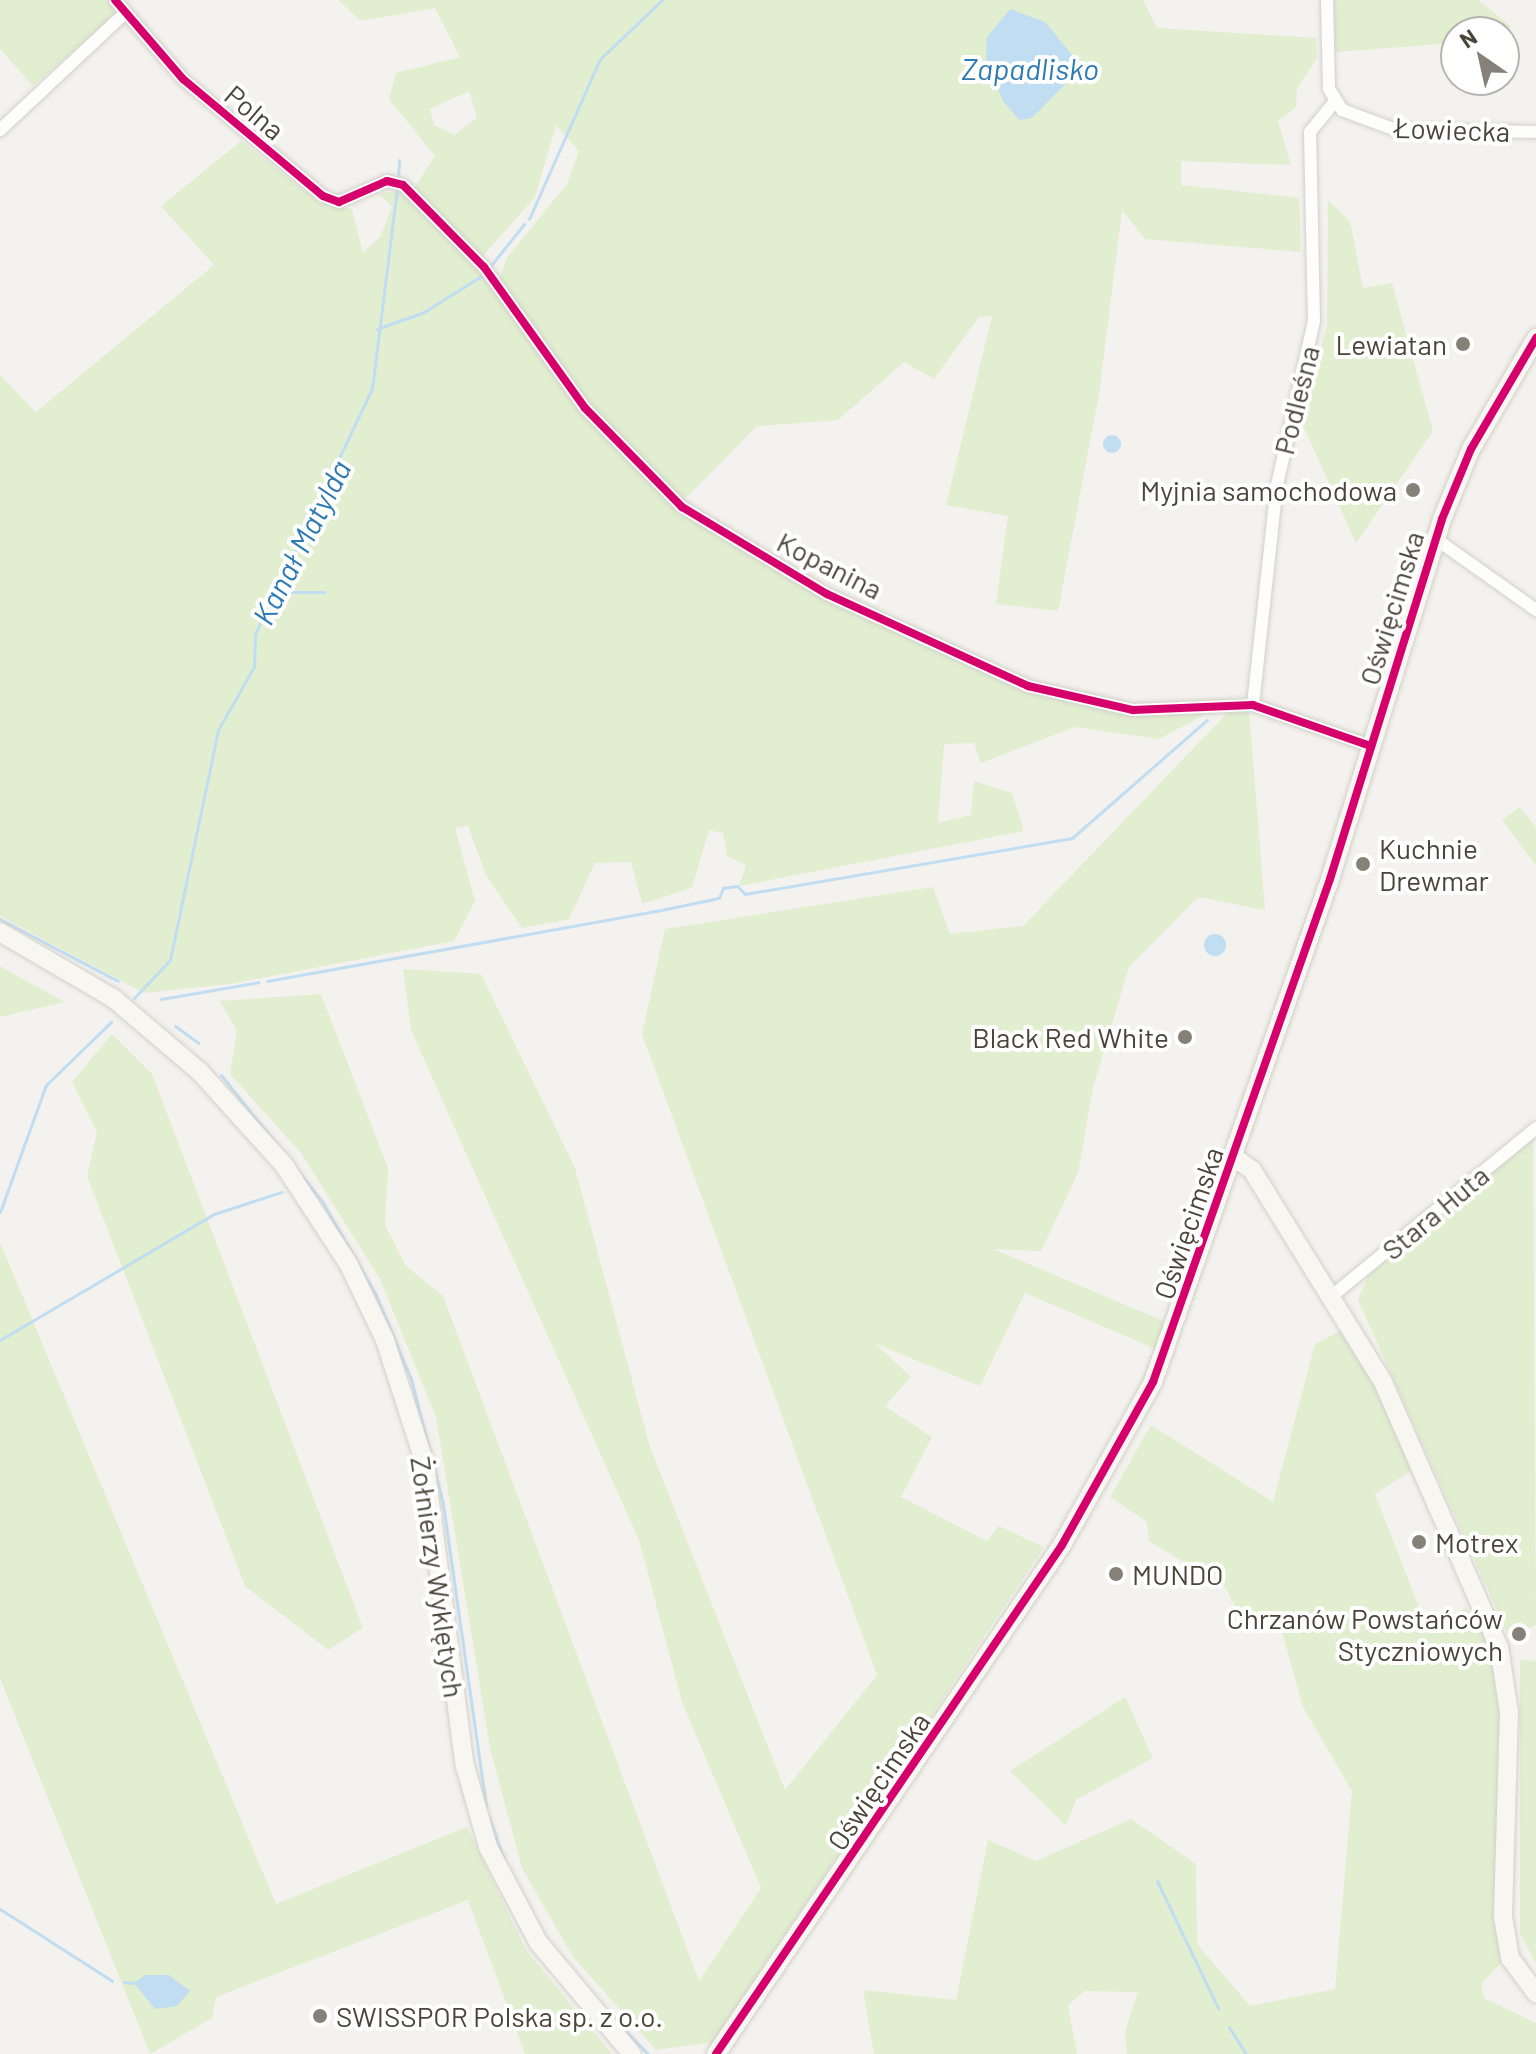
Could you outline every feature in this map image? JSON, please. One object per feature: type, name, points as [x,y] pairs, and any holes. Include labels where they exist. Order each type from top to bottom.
[{"type":"street","name":"Polna","points":[[115,0],[124,14],[202,96],[323,196],[349,200],[398,183]]},
{"type":"street","points":[[1327,0],[1334,102]]},
{"type":"street","points":[[0,130],[124,14]]},
{"type":"street","name":"Łowiecka","points":[[1334,102],[1396,130],[1536,132]]},
{"type":"street","name":"Podleśna","points":[[1253,705],[1277,485],[1314,321],[1310,132],[1334,102]]},
{"type":"street","name":"Kopanina","points":[[398,183],[484,267],[585,408],[682,507],[827,594],[1028,686],[1085,702],[1133,710],[1253,705],[1371,746]]},
{"type":"street","name":"Oświęcimska","points":[[721,2051],[1102,1479],[1153,1382],[1234,1157],[1371,746],[1436,539],[1471,449],[1536,338]]},
{"type":"street","points":[[1436,539],[1536,610]]},
{"type":"street","name":"Żołnierzy Wyklętych","points":[[0,932],[114,999],[141,1020],[259,1134],[310,1201],[366,1300],[425,1464],[464,1755],[488,1847],[538,1942],[632,2054]]},
{"type":"street","name":"Stara Huta","points":[[1333,1295],[1536,1128]]},
{"type":"street","points":[[1234,1157],[1252,1170],[1333,1295],[1404,1423],[1499,1647],[1509,1712],[1503,1917],[1510,1958],[1536,1993]]},
{"type":"green space","points":[[0,0],[110,0],[119,12],[33,86],[0,49]]},
{"type":"green space","points":[[338,0],[1143,0],[1157,28],[1316,38],[1317,58],[1297,89],[1296,107],[1278,121],[1291,165],[1181,161],[1181,185],[1299,198],[1301,252],[1145,239],[1122,210],[1099,394],[1058,611],[996,604],[1008,516],[946,505],[992,316],[979,317],[934,379],[904,362],[838,420],[757,426],[676,508],[828,600],[1059,699],[1132,714],[1207,713],[1159,739],[1075,727],[981,763],[974,743],[944,744],[938,823],[971,815],[974,781],[1012,793],[1024,831],[739,886],[746,865],[727,856],[723,833],[709,830],[692,888],[642,904],[631,862],[595,863],[569,919],[522,928],[485,873],[468,826],[455,828],[475,901],[454,941],[230,984],[144,993],[0,916],[0,375],[36,412],[214,265],[161,206],[241,141],[320,203],[352,209],[363,253],[380,237],[392,207],[379,194],[403,190],[492,284],[601,432],[499,280],[507,258],[567,184],[579,151],[556,125],[535,197],[482,257],[413,190],[435,156],[389,99],[396,73],[460,57],[435,8],[361,21]],"holes":[[[469,91],[477,118],[454,135],[434,125],[430,109]]]},
{"type":"green space","points":[[1334,0],[1478,0],[1498,16],[1440,16],[1440,44],[1335,52]]},
{"type":"green space","points":[[1328,200],[1350,221],[1363,288],[1392,283],[1433,431],[1356,543],[1300,419],[1327,326]]},
{"type":"green space","points":[[1231,709],[1249,710],[1265,910],[1198,897],[1129,967],[1093,1088],[1078,1173],[1041,1251],[993,1249],[1166,1322],[1156,1349],[1025,1293],[980,1386],[876,1344],[911,1377],[885,1406],[932,1437],[901,1497],[987,1541],[999,1526],[1044,1547],[713,2042],[656,2050],[573,1957],[522,1868],[490,1748],[436,1417],[380,1279],[301,1153],[230,1074],[237,1031],[220,1001],[321,994],[388,1168],[385,1225],[406,1266],[443,1296],[699,1981],[761,1888],[682,1702],[639,1540],[411,1030],[403,969],[481,974],[575,1168],[650,1447],[785,1790],[877,1675],[642,1034],[665,929],[933,887],[950,934],[1023,926]]},
{"type":"green space","points":[[1520,807],[1536,827],[1536,866],[1502,820]]},
{"type":"green space","points":[[0,966],[28,982],[65,1002],[0,1017]]},
{"type":"green space","points":[[112,1034],[152,1074],[363,1628],[328,1650],[245,1586],[87,1176],[97,1132],[72,1082]]},
{"type":"green space","points":[[1533,1134],[1536,1625],[1509,1637],[1358,1300],[1368,1276]]},
{"type":"green space","points":[[0,1242],[276,1904],[467,1827],[526,1950],[612,2054],[525,2054],[468,1900],[216,1997],[212,2018],[150,2054],[0,1678]]},
{"type":"green space","points":[[1342,1330],[1375,1380],[1412,1470],[1375,1494],[1426,1625],[1466,1608],[1488,1629],[1501,1713],[1503,1961],[1481,1984],[1484,1998],[1536,2023],[1536,2054],[1127,2054],[1125,2032],[1138,1992],[1084,1991],[1068,2005],[1077,2054],[874,2054],[863,1990],[956,2000],[988,1840],[1036,1861],[1131,1819],[1196,1864],[1197,1944],[1250,2006],[1335,1989],[1352,1791],[1303,1707],[1278,1618],[1239,1614],[1225,1587],[1149,1541],[1147,1522],[1110,1497],[1151,1425],[1273,1502],[1315,1344]]},
{"type":"green space","points":[[1520,1660],[1536,1661],[1536,1964],[1520,1933]]},
{"type":"green space","points":[[1125,1697],[1153,1758],[1076,1800],[1066,1826],[1010,1771]]},
{"type":"water","name":"Zapadlisko","points":[[1010,9],[1045,22],[1082,67],[1032,118],[1019,120],[1003,101],[986,59],[987,37]]},
{"type":"water","points":[[1108,435],[1116,435],[1121,444],[1119,451],[1108,453],[1103,448],[1103,440]]},
{"type":"water","points":[[1215,934],[1223,937],[1226,945],[1223,953],[1215,956],[1207,953],[1204,945],[1207,937]]},
{"type":"water","points":[[145,1975],[169,1975],[190,1991],[177,2006],[155,2009],[134,1983]]},
{"type":"waterway","points":[[529,219],[600,59],[662,0]]},
{"type":"waterway","name":"Kanał Matylda","points":[[398,180],[399,160]]},
{"type":"waterway","name":"Kanał Matylda","points":[[134,998],[170,960],[218,730],[254,667],[255,634],[372,389],[397,187]]},
{"type":"waterway","points":[[488,269],[524,224]]},
{"type":"waterway","points":[[377,329],[424,312],[483,275]]},
{"type":"waterway","points":[[276,592],[324,592]]},
{"type":"waterway","points":[[267,981],[656,911],[719,898],[723,888],[737,886],[745,894],[1072,838],[1207,720]]},
{"type":"waterway","points":[[0,919],[118,981]]},
{"type":"waterway","points":[[161,999],[259,982]]},
{"type":"waterway","name":"Kanał Matylda","points":[[0,1212],[46,1085],[111,1022]]},
{"type":"waterway","points":[[175,1026],[198,1043]]},
{"type":"waterway","points":[[221,1075],[322,1201],[376,1295],[411,1379],[443,1504],[486,1806]]},
{"type":"waterway","points":[[0,1340],[214,1214],[281,1192]]},
{"type":"waterway","points":[[489,1818],[504,1859]]},
{"type":"waterway","points":[[1157,1881],[1218,2008]]},
{"type":"waterway","points":[[0,1909],[112,1981]]},
{"type":"waterway","points":[[124,1982],[134,1983]]},
{"type":"waterway","points":[[620,2025],[648,2054]]},
{"type":"waterway","points":[[1229,2027],[1246,2054]]},
{"type":"cycle path","points":[[115,0],[183,79],[323,196],[339,202],[387,181],[403,185],[484,267],[585,408],[682,507],[827,594],[1028,686],[1133,710],[1253,705],[1371,746]]},
{"type":"cycle path","points":[[716,2054],[1062,1545],[1153,1382],[1330,879],[1442,519],[1471,449],[1536,338]]},
{"type":"place","name":"Lewiatan","points":[[1463,344]]},
{"type":"place","name":"Myjnia samochodowa","points":[[1413,490]]},
{"type":"place","name":"Kuchnie Drewmar","points":[[1363,864]]},
{"type":"place","name":"Black Red White","points":[[1185,1037]]},
{"type":"place","name":"Motrex","points":[[1419,1542]]},
{"type":"place","name":"MUNDO","points":[[1116,1574]]},
{"type":"place","name":"Chrzanów Powstańców Styczniowych","points":[[1519,1634]]},
{"type":"place","name":"SWISSPOR Polska sp. z o.o.","points":[[320,2016]]}]
